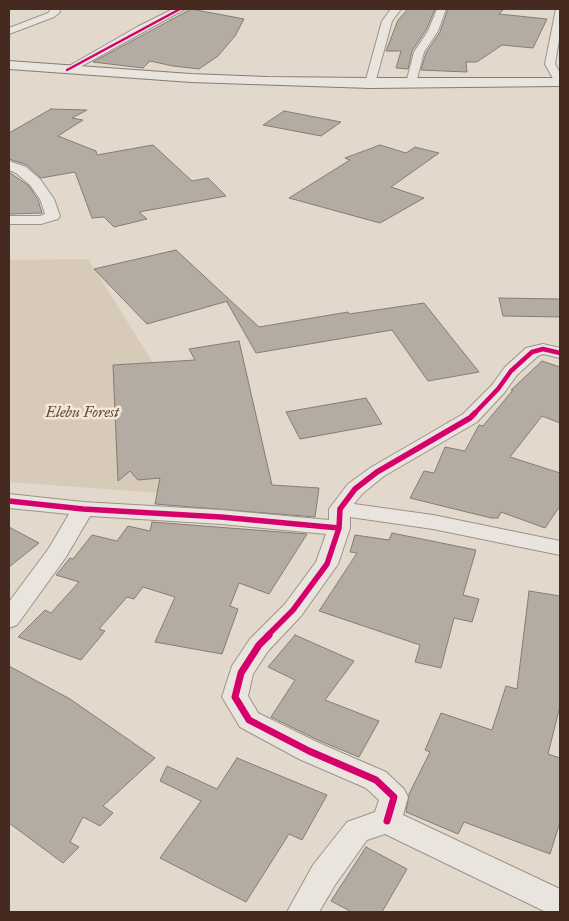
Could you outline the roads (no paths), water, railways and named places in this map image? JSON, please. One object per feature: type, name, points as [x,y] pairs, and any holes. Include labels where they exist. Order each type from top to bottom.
[{"type":"main road","points":[[9,65],[191,78],[370,83],[560,82]]},
{"type":"street","points":[[12,28],[51,15],[56,9]]},
{"type":"street","points":[[370,83],[387,21],[396,9]]},
{"type":"street","points":[[411,83],[419,52],[433,31],[441,9]]},
{"type":"street","points":[[560,9],[550,64],[560,82]]},
{"type":"street","points":[[67,70],[140,29],[180,10]]},
{"type":"street","points":[[9,165],[21,170],[35,182],[47,199],[53,216],[40,220],[9,220]]},
{"type":"street","points":[[387,821],[394,797],[376,780],[309,751],[249,720],[235,697],[241,673],[259,645],[293,610],[327,564],[339,519],[355,489],[377,472],[470,418],[498,390],[512,371],[532,352],[543,349],[560,353]]},
{"type":"street","points":[[9,501],[83,509],[221,517],[433,522],[560,548]]},
{"type":"street","points":[[9,619],[58,552],[83,509]]},
{"type":"street","points":[[302,912],[324,875],[357,830],[387,821],[560,904]]},
{"type":"park label","name":"Elebu Forest","points":[[82,413]]}]
